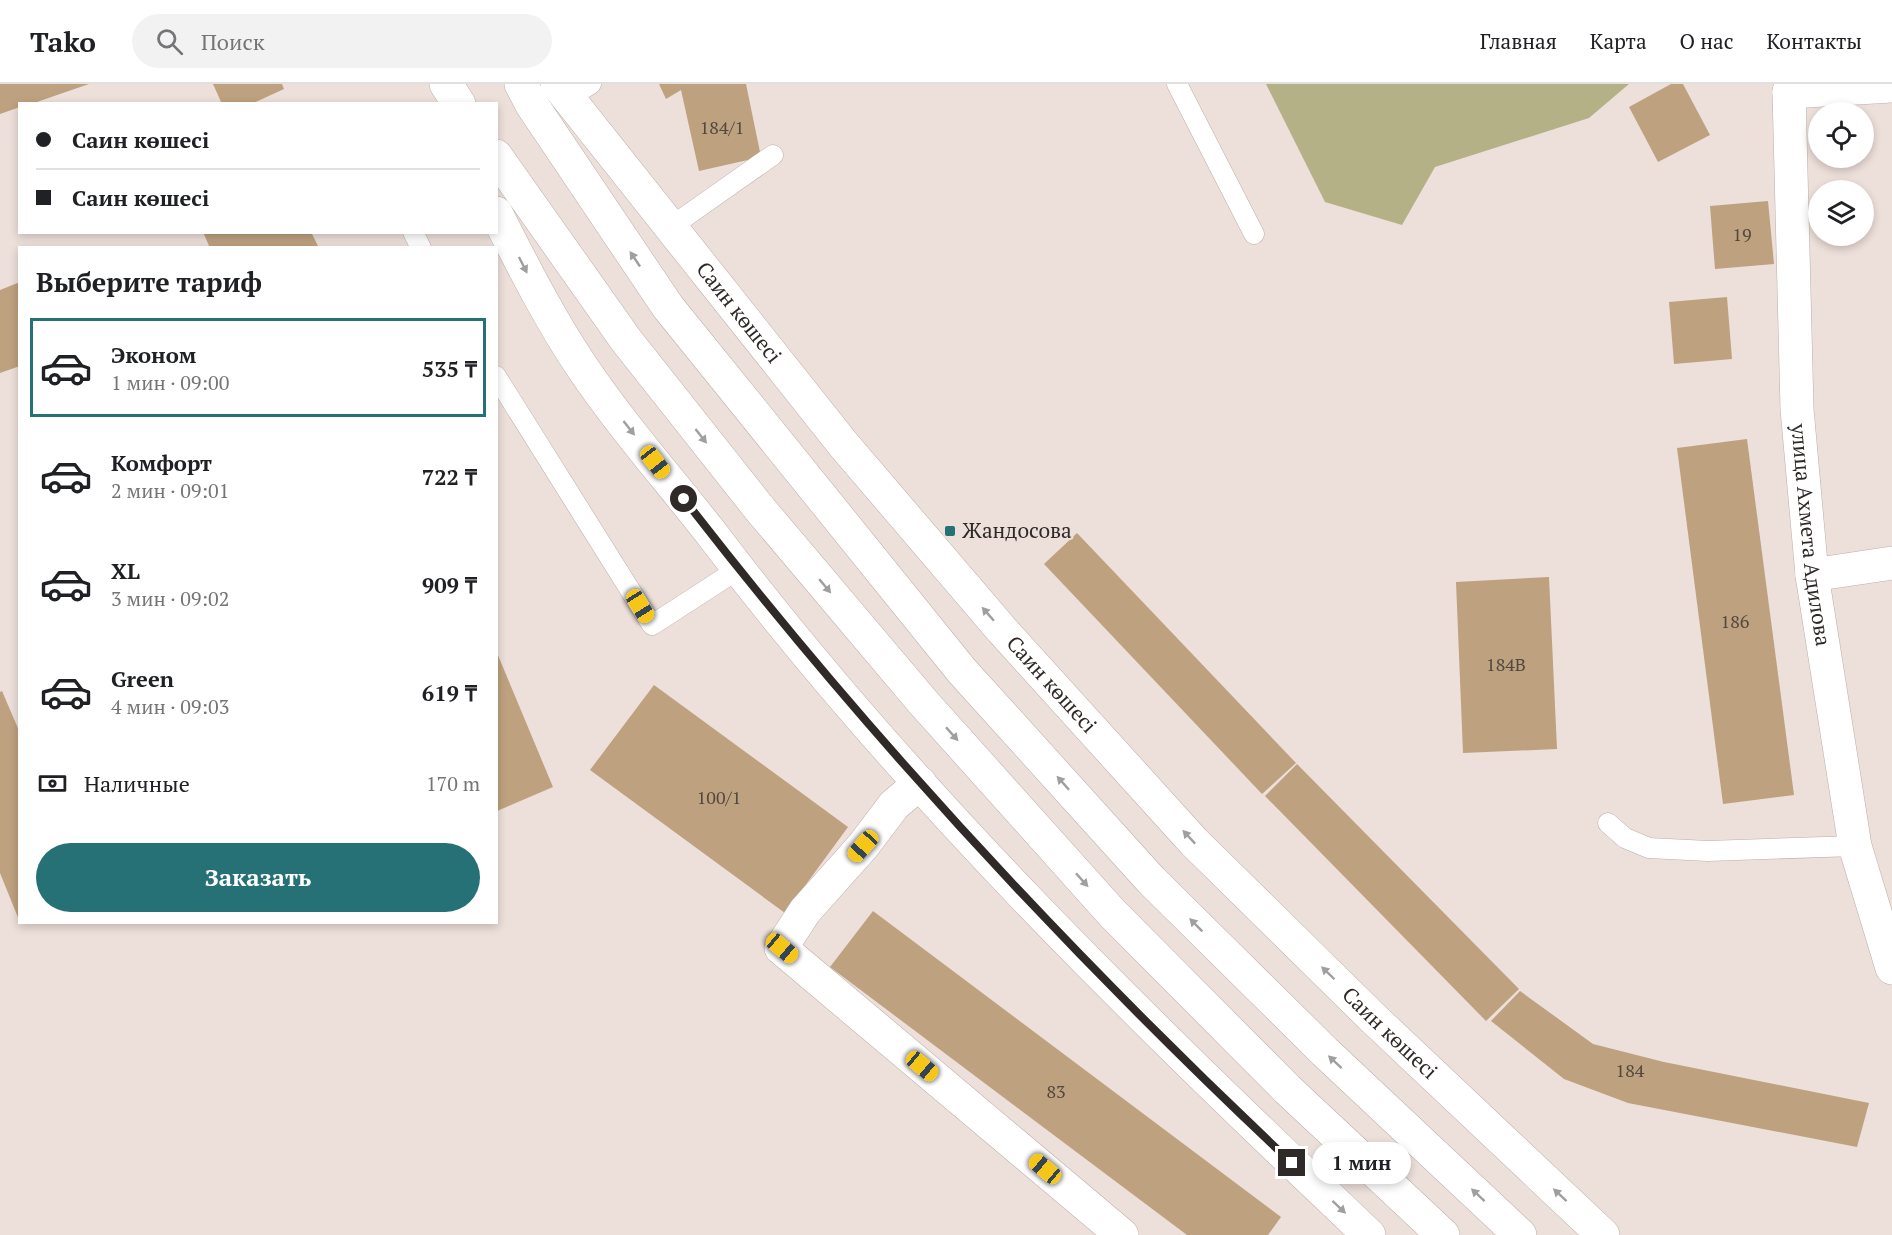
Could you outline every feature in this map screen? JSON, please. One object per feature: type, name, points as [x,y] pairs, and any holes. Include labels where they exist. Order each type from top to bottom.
[{"type":"main road","points":[[431,84],[440,102]]},
{"type":"main road","points":[[446,84],[458,102]]},
{"type":"main road","points":[[521,84],[532,105],[668,307],[962,671],[1151,880],[1325,1052],[1520,1235]]},
{"type":"main road","points":[[1790,88],[1892,86]]},
{"type":"main road","name":"улица Ахмета Адилова","points":[[1790,88],[1797,409],[1812,575],[1855,846],[1892,968]]},
{"type":"main road","name":"Саин көшесі","points":[[572,89],[672,226],[843,444],[934,551],[1194,842],[1381,1026],[1602,1235]]},
{"type":"main road","points":[[498,159],[626,340],[759,508],[922,701],[1112,913],[1287,1089],[1443,1235]]},
{"type":"main road","points":[[498,217],[541,300],[584,369],[737,570],[850,706],[1073,948],[1246,1119],[1369,1235]]},
{"type":"main road","points":[[1812,575],[1892,563]]},
{"type":"main road","points":[[920,783],[894,805],[863,846],[805,911],[782,948],[1122,1235]]},
{"type":"main road","points":[[1080,1198],[1088,1235]]},
{"type":"lane","points":[[1177,84],[1254,234]]},
{"type":"lane","points":[[672,226],[773,155]]},
{"type":"lane","points":[[498,379],[652,625],[737,570]]},
{"type":"lane","points":[[1608,823],[1625,838],[1649,848],[1708,851],[1855,846]]},
{"type":"shaded area","points":[[1266,84],[1629,84],[1589,118],[1435,167],[1402,225],[1325,202]]},
{"type":"building","points":[[0,84],[89,84],[37,102],[18,102],[18,108],[0,114]]},
{"type":"building","points":[[213,84],[282,84],[284,89],[255,102],[221,102]]},
{"type":"building","points":[[659,84],[746,84],[761,157],[699,171],[681,90],[666,99]]},
{"type":"building","points":[[1671,84],[1683,84],[1710,135],[1658,162],[1629,107]]},
{"type":"building","points":[[1768,201],[1774,264],[1715,269],[1710,206]]},
{"type":"building","points":[[204,234],[312,234],[318,246],[209,246]]},
{"type":"building","points":[[18,283],[18,367],[0,373],[0,290]]},
{"type":"building","points":[[1727,297],[1732,359],[1674,364],[1669,302]]},
{"type":"building","points":[[1747,439],[1794,795],[1723,804],[1677,448]]},
{"type":"building","points":[[1077,533],[1296,763],[1262,794],[1044,564]]},
{"type":"building","points":[[1549,577],[1557,749],[1463,753],[1456,582]]},
{"type":"building","points":[[498,655],[553,787],[498,811]]},
{"type":"building","points":[[654,685],[848,827],[785,913],[590,770]]},
{"type":"building","points":[[2,691],[18,728],[18,918],[0,873],[0,692]]},
{"type":"building","points":[[1297,764],[1519,989],[1486,1021],[1265,796]]},
{"type":"building","points":[[873,911],[1281,1217],[1268,1235],[1187,1235],[830,967]]},
{"type":"building","points":[[1520,991],[1593,1044],[1664,1062],[1869,1103],[1857,1147],[1628,1103],[1564,1079],[1491,1021]]},
{"type":"place","name":"Жандосова","points":[[950,531]]},
{"type":"route","points":[[684,499],[751,587],[850,706],[920,783],[1073,948],[1292,1163]]}]
